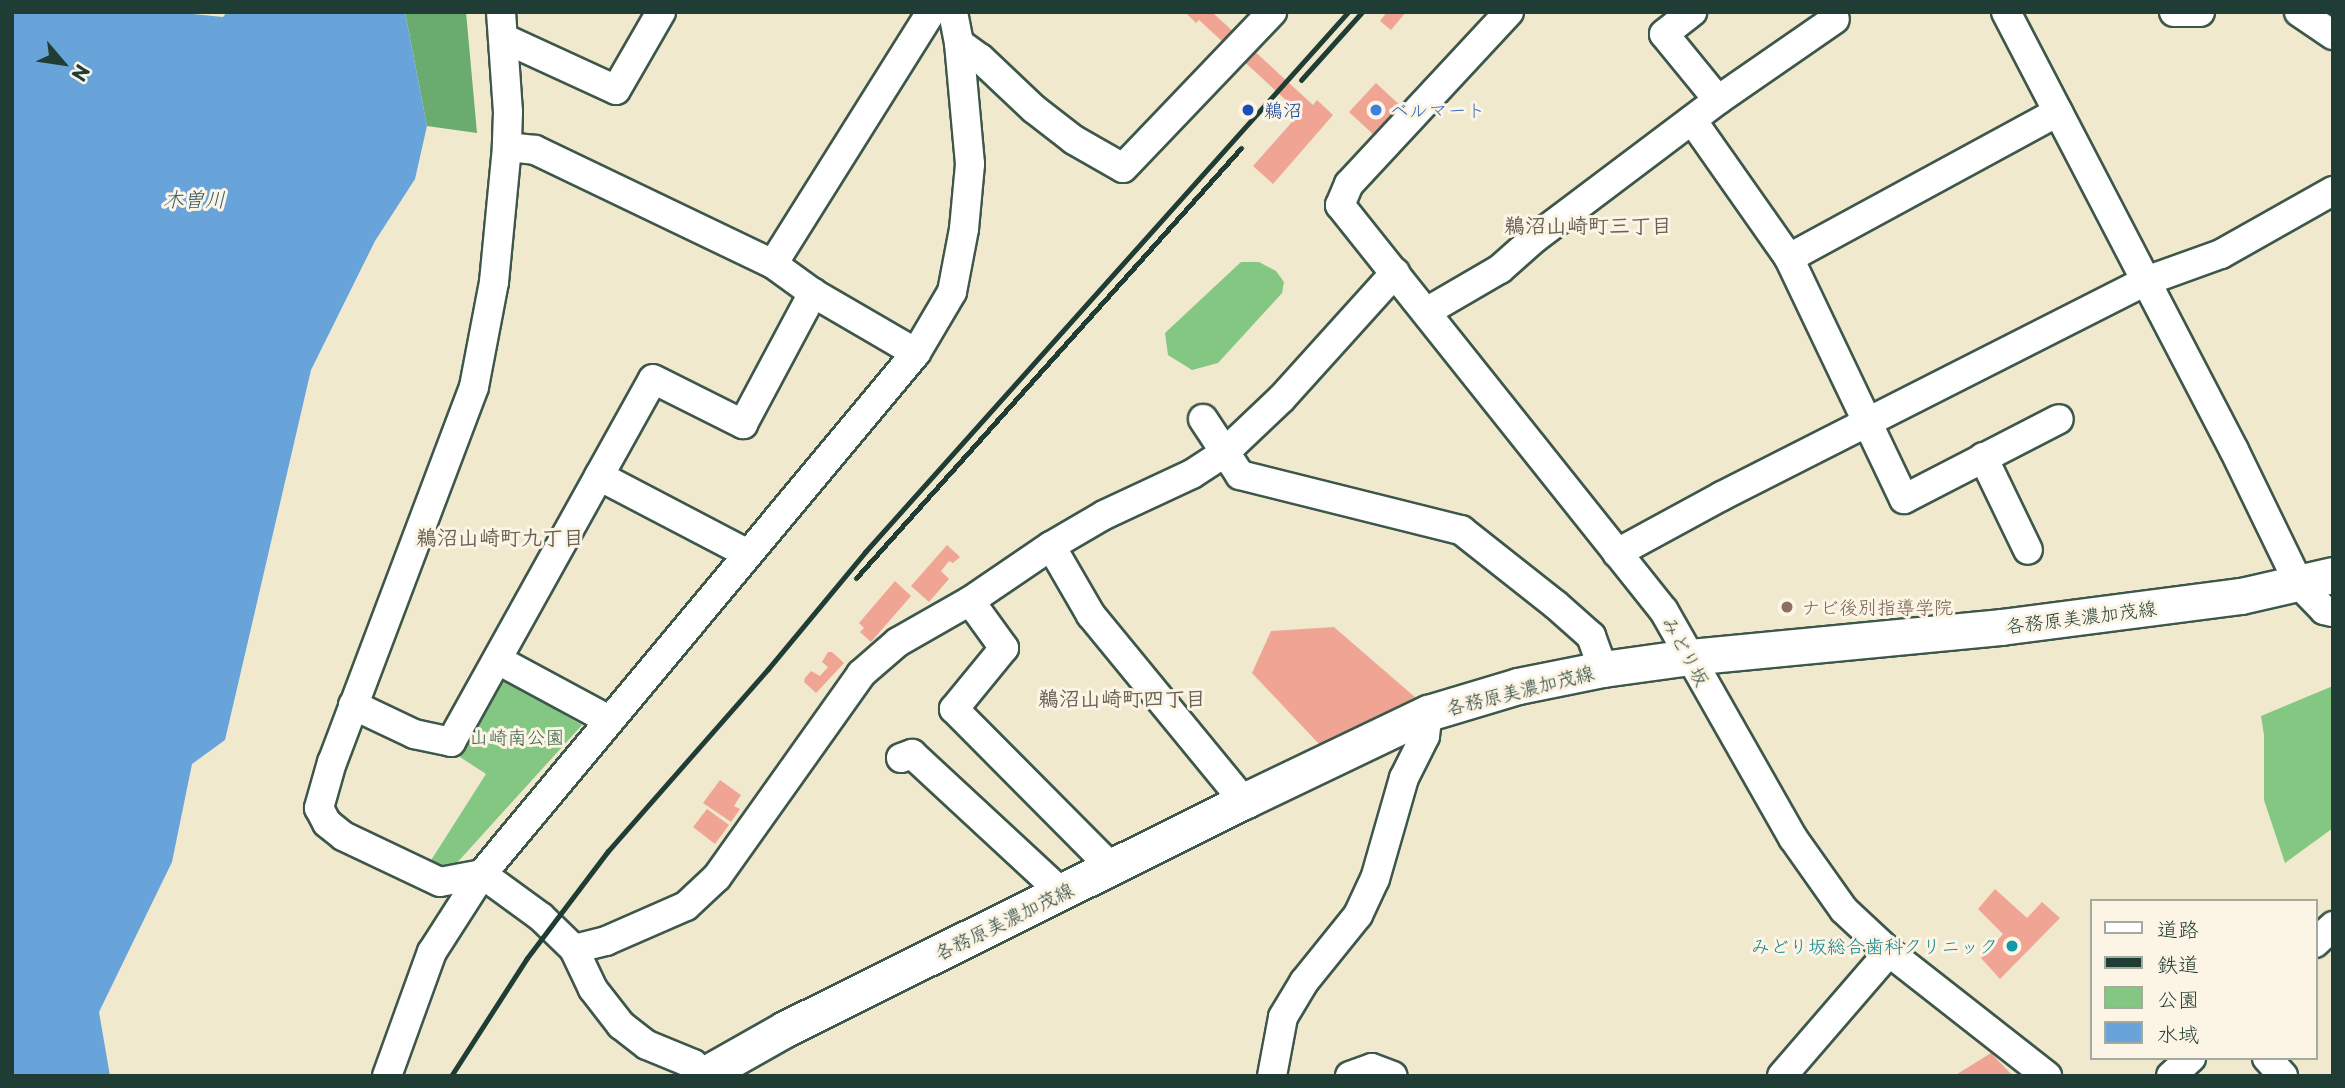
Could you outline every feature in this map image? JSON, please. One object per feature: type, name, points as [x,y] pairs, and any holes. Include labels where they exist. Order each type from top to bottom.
[{"type":"main road","name":"各務原美濃加茂線","points":[[703,1075],[785,1030],[1060,892],[1428,713],[1518,686],[1603,669],[1690,657],[2001,628],[2241,596],[2333,575]]},
{"type":"street","points":[[502,25],[616,90],[661,12]]},
{"type":"street","points":[[945,20],[1034,110],[1074,140],[1123,168],[1272,12]]},
{"type":"street","name":"みどり坂","points":[[1509,12],[1349,184],[1340,205],[1664,611],[1816,875],[1844,910],[1889,951],[2047,1076]]},
{"type":"street","points":[[1692,12],[1664,33],[1718,100]]},
{"type":"street","points":[[2006,12],[2234,450],[2299,584],[2324,610],[2333,612]]},
{"type":"street","points":[[2174,12],[2200,12]]},
{"type":"street","points":[[2299,12],[2333,35]]},
{"type":"street","points":[[1426,312],[1500,270],[1535,238],[1718,100],[1835,19]]},
{"type":"street","points":[[773,264],[945,20]]},
{"type":"street","points":[[387,1076],[432,952],[482,874],[916,353],[952,292],[964,229],[970,164],[945,20]]},
{"type":"street","points":[[502,25],[507,147],[494,282],[474,387],[353,705],[319,808],[327,823],[343,836],[440,882],[482,874],[541,917],[574,949],[593,989],[621,1025],[647,1045],[693,1064],[703,1075]]},
{"type":"street","points":[[1789,258],[2058,112]]},
{"type":"street","points":[[1692,120],[1789,258],[1904,499],[2059,419]]},
{"type":"street","points":[[507,147],[535,150],[773,264],[813,293],[916,353]]},
{"type":"street","points":[[1617,553],[2146,281],[2221,254],[2333,191]]},
{"type":"street","points":[[574,949],[606,941],[686,906],[717,877],[862,674],[898,642],[970,601],[1051,546],[1104,515],[1192,474],[1223,454],[1282,398],[1395,273]]},
{"type":"street","points":[[353,705],[414,734],[451,741],[653,379],[743,424],[813,293]]},
{"type":"street","points":[[1203,419],[1223,454],[1241,475],[1461,530],[1591,636],[1603,669]]},
{"type":"street","points":[[1983,457],[2028,550]]},
{"type":"street","points":[[599,476],[748,554]]},
{"type":"street","points":[[1051,546],[1091,615],[1244,801]]},
{"type":"street","points":[[970,601],[1004,648],[954,709],[1112,868]]},
{"type":"street","points":[[498,660],[609,720]]},
{"type":"street","points":[[1272,1076],[1283,1017],[1304,982],[1357,915],[1375,879],[1404,778],[1425,736],[1428,713]]},
{"type":"street","points":[[901,758],[912,754],[1060,892]]},
{"type":"street","points":[[2317,941],[2333,926]]},
{"type":"street","points":[[1782,1076],[1889,951]]},
{"type":"street","points":[[2171,1076],[2188,1060]]},
{"type":"street","points":[[2269,1060],[2283,1076]]},
{"type":"street","points":[[1350,1076],[1372,1068],[1393,1076]]},
{"type":"green space","points":[[405,12],[466,12],[477,133],[427,126]]},
{"type":"green space","points":[[1241,262],[1259,262],[1276,271],[1284,282],[1282,293],[1218,363],[1192,370],[1168,355],[1165,333]]},
{"type":"green space","name":"山崎南公園","points":[[503,679],[582,725],[455,865],[428,865],[486,774],[460,757]]},
{"type":"green space","points":[[2333,686],[2333,828],[2285,863],[2264,800],[2264,735],[2261,716]]},
{"type":"water","name":"木曽川","points":[[12,12],[173,12],[223,17],[227,12],[405,12],[427,126],[415,179],[375,241],[311,370],[225,740],[192,764],[172,862],[99,1012],[110,1076],[12,1076]]},
{"type":"building","points":[[1185,12],[1212,12],[1313,105],[1317,100],[1333,115],[1273,184],[1253,166],[1300,113],[1199,20],[1196,23]]},
{"type":"building","points":[[1387,12],[1406,12],[1391,30],[1380,21]]},
{"type":"building","name":"ベルマート","points":[[1376,83],[1403,108],[1376,137],[1349,112]]},
{"type":"building","points":[[947,545],[960,557],[953,563],[949,561],[941,571],[949,579],[929,602],[911,586]]},
{"type":"building","points":[[895,581],[911,596],[871,642],[860,632],[864,628],[859,623]]},
{"type":"building","points":[[1334,627],[1416,698],[1319,744],[1252,673],[1271,631]]},
{"type":"building","points":[[828,652],[832,652],[844,663],[816,693],[804,682],[805,678],[811,671],[820,676],[828,667],[822,662]]},
{"type":"building","points":[[720,780],[741,795],[734,806],[740,809],[731,822],[703,803]]},
{"type":"building","points":[[707,809],[729,825],[715,844],[693,827]]},
{"type":"building","name":"みどり坂総合歯科クリニック","points":[[1995,889],[2027,918],[2042,902],[2060,918],[2000,979],[1981,958],[2003,934],[1978,909]]},
{"type":"building","points":[[1991,1053],[2013,1076],[1954,1076]]},
{"type":"railway","points":[[451,1076],[527,958],[608,851],[768,669],[865,552],[1348,12]]},
{"type":"railway","points":[[1301,80],[1362,12]]},
{"type":"railway","points":[[856,578],[1241,148]]},
{"type":"place","name":"鵜沼","points":[[1248,110]]},
{"type":"place","name":"ベルマート","points":[[1376,110]]},
{"type":"place","name":"ナビ後別指導学院","points":[[1787,607]]},
{"type":"place","name":"みどり坂総合歯科クリニック","points":[[2012,946]]},
{"type":"district","name":"鵜沼山崎町三丁目","points":[[1588,224]]},
{"type":"district","name":"鵜沼山崎町九丁目","points":[[500,536]]},
{"type":"district","name":"鵜沼山崎町四丁目","points":[[1122,697]]}]
